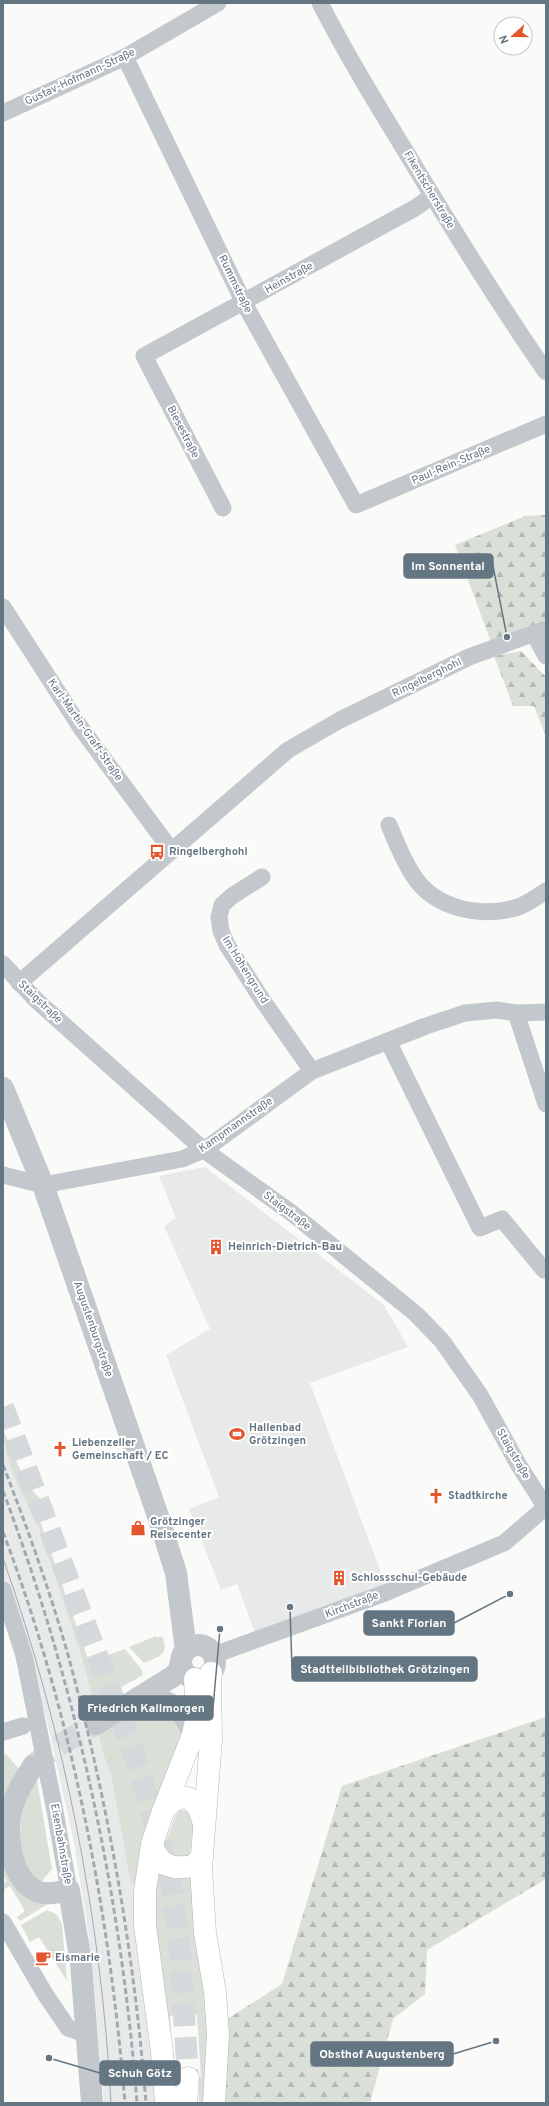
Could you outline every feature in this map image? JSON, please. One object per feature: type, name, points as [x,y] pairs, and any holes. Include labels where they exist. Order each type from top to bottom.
[{"type":"highway","points":[[166,2103],[162,2052],[146,1925],[145,1891],[152,1844],[163,1811],[193,1735],[197,1716],[198,1664]]},
{"type":"highway","points":[[198,1664],[210,1683],[211,1740],[202,1857],[202,1902],[205,1933],[215,1992],[218,2034],[214,2103]]},
{"type":"highway","points":[[163,1811],[178,1797],[191,1799],[197,1804],[204,1825]]},
{"type":"highway","points":[[152,1844],[155,1855],[171,1867],[193,1866],[202,1857]]},
{"type":"street","name":"Gustav-Hofmann-Straße","points":[[3,112],[125,58],[218,3]]},
{"type":"street","name":"Fikentscherstraße","points":[[320,3],[340,42],[432,196],[500,306],[546,372]]},
{"type":"street","name":"Rummstraße","points":[[125,58],[244,303],[356,505]]},
{"type":"street","name":"Heinstraße","points":[[144,356],[244,303],[415,208],[432,196]]},
{"type":"street","name":"Biesestraße","points":[[144,356],[223,508]]},
{"type":"street","name":"Paul-Rein-Straße","points":[[356,505],[546,424]]},
{"type":"street","name":"Karl-Martin-Graff-Straße","points":[[3,607],[82,728],[171,850]]},
{"type":"street","name":"Ringelberghohl","points":[[19,983],[288,750],[340,720],[469,657],[540,632]]},
{"type":"street","points":[[540,632],[546,656]]},
{"type":"street","points":[[389,825],[413,876],[428,893],[444,902],[466,911],[493,911],[511,909],[546,891]]},
{"type":"street","name":"Im Hohengrund","points":[[262,877],[232,896],[222,905],[219,917],[221,931],[227,945],[263,1001],[312,1071]]},
{"type":"street","name":"Staigstraße","points":[[3,964],[19,983],[42,1005],[204,1150],[293,1214],[403,1302],[432,1330],[442,1341],[480,1395],[518,1464],[544,1505]]},
{"type":"street","name":"Kampmannstraße","points":[[3,1175],[43,1185],[182,1159],[204,1150],[312,1071],[465,1013],[497,1010],[516,1013],[546,1012]]},
{"type":"street","points":[[516,1013],[546,1104]]},
{"type":"street","points":[[388,1041],[480,1228],[502,1219],[544,1270]]},
{"type":"street","name":"Augustenburgstraße","points":[[3,1088],[43,1185],[122,1409],[176,1573],[187,1595],[198,1664]]},
{"type":"street","name":"Kirchstraße","points":[[96,1724],[133,1703],[178,1672],[374,1597],[504,1543],[544,1505]]},
{"type":"street","name":"Eisenbahnstraße","points":[[3,1590],[24,1656],[69,1890],[81,1963],[88,2035],[92,2103]]},
{"type":"street","name":"Kirchstraße","points":[[133,1703],[154,1698],[181,1688],[198,1664]]},
{"type":"street","points":[[154,1698],[170,1703],[181,1710],[188,1719],[193,1735]]},
{"type":"street","points":[[3,1732],[23,1726]]},
{"type":"street","points":[[33,1766],[20,1787],[12,1806],[9,1822],[9,1842],[14,1861],[24,1880],[37,1891],[46,1894],[69,1890]]},
{"type":"street","points":[[3,1922],[45,1994],[68,2028],[88,2035]]},
{"type":"shaded area","points":[[205,1167],[384,1305],[408,1347],[310,1383],[386,1586],[255,1633],[237,1584],[221,1590],[189,1509],[219,1497],[166,1355],[210,1329],[164,1226],[176,1218],[159,1176]]},
{"type":"shaded area","points":[[3,1444],[27,1504],[37,1523],[80,1652],[91,1692],[89,1697],[103,1754],[111,1773],[135,1884],[137,1887],[158,2103],[104,2103],[92,1958],[87,1941],[89,1936],[74,1843],[46,1717],[3,1577]]},
{"type":"green space","points":[[546,515],[546,620],[491,642],[455,545],[525,516]]},
{"type":"green space","points":[[521,651],[546,677],[546,737],[534,706],[513,706],[494,656]]},
{"type":"green space","points":[[3,1429],[16,1461],[28,1484],[49,1508],[53,1516],[40,1521],[89,1662],[125,1649],[142,1670],[143,1675],[91,1704],[89,1697],[91,1692],[80,1652],[37,1523],[10,1465],[6,1452]]},
{"type":"green space","points":[[156,1636],[157,1638],[162,1636],[165,1647],[164,1651],[159,1656],[144,1663],[129,1647]]},
{"type":"green space","points":[[152,1708],[171,1713],[185,1729],[137,1887],[135,1884],[131,1884],[111,1773],[103,1754],[98,1733],[141,1711]]},
{"type":"green space","points":[[546,1717],[546,1879],[427,1950],[425,1994],[393,2019],[370,2103],[217,2103],[223,2022],[282,1984],[342,1786]]},
{"type":"green space","points":[[3,1754],[6,1754],[20,1770],[3,1807]]},
{"type":"green space","points":[[37,1780],[52,1869],[41,1882],[34,1877],[28,1869],[24,1860],[21,1838],[21,1817],[24,1804],[28,1794]]},
{"type":"green space","points":[[181,1810],[188,1811],[194,1821],[190,1853],[186,1857],[169,1856],[165,1844],[175,1816]]},
{"type":"green space","points":[[3,1854],[48,1904],[20,1921],[17,1917],[25,1911],[10,1886],[3,1890],[3,1883],[7,1881],[3,1875]]},
{"type":"green space","points":[[154,1869],[192,1876],[209,1992],[209,2103],[199,2103],[199,2077],[201,2077],[197,2015],[170,2016],[175,2103],[153,1939]]},
{"type":"green space","points":[[47,1910],[56,1914],[62,1924],[67,1981],[39,1937],[30,1942],[21,1925]]},
{"type":"tunnel","points":[[3,1407],[131,1745],[159,1836],[173,1894],[180,1953],[188,2078]]},
{"type":"tunnel","points":[[33,1766],[47,1753],[96,1724]]},
{"type":"tram line","points":[[3,1558],[45,1691],[62,1759],[76,1827],[89,1895],[99,1964],[111,2103]]},
{"type":"railway","points":[[3,1465],[54,1607],[68,1655],[95,1765],[118,1877],[127,1933],[141,2046],[146,2103]]},
{"type":"railway","points":[[3,1491],[53,1640],[74,1716],[92,1792],[120,1947],[130,2025],[137,2103]]},
{"type":"railway","points":[[3,1532],[49,1671],[68,1742],[84,1813],[98,1885],[109,1957],[125,2103]]},
{"type":"place","name":"Im Sonnental","points":[[507,637]]},
{"type":"place","name":"Ringelberghohl","points":[[157,852]]},
{"type":"place","name":"Heinrich-Dietrich-Bau","points":[[216,1247]]},
{"type":"place","name":"Hallenbad Grötzingen","points":[[237,1434]]},
{"type":"place","name":"Liebenzeller Gemeinschaft / EC","points":[[60,1449]]},
{"type":"place","name":"Stadtkirche","points":[[436,1496]]},
{"type":"place","name":"Grötzinger Reisecenter","points":[[138,1528]]},
{"type":"place","name":"Schlossschul-Gebäude","points":[[339,1578]]},
{"type":"place","name":"Sankt Florian","points":[[510,1594]]},
{"type":"place","name":"Stadtteilbibliothek Grötzingen","points":[[290,1607]]},
{"type":"place","name":"Friedrich Kallmorgen","points":[[220,1629]]},
{"type":"place","name":"Eismarie","points":[[43,1958]]},
{"type":"place","name":"Obsthof Augustenberg","points":[[496,2041]]},
{"type":"place","name":"Schuh Götz","points":[[49,2058]]}]
